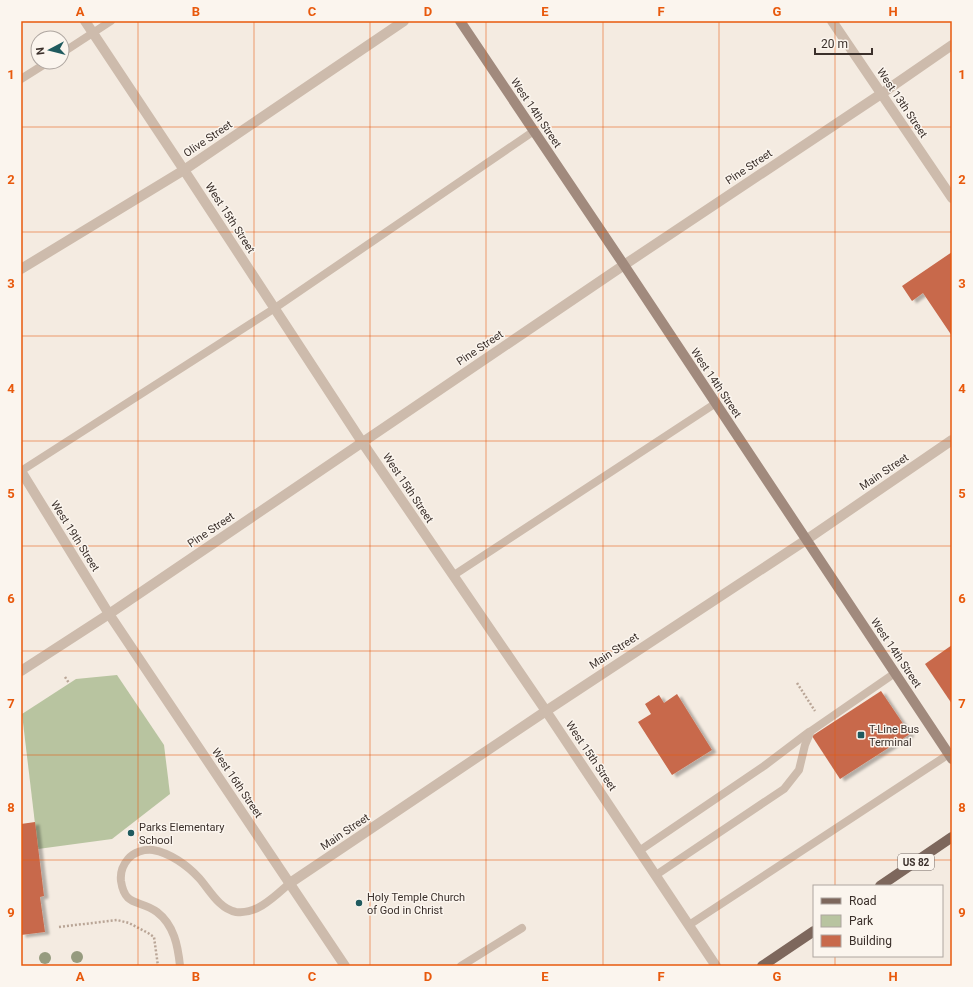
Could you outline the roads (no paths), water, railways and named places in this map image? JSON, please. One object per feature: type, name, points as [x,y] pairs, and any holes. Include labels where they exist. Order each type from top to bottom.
[{"type":"main road","name":"US 82","points":[[882,885],[952,838]]},
{"type":"main road","points":[[762,966],[813,932]]},
{"type":"street","name":"West 15th Street","points":[[85,21],[362,442],[546,711],[716,966]]},
{"type":"street","name":"Olive Street","points":[[21,269],[184,170],[404,21]]},
{"type":"street","name":"West 14th Street","points":[[460,21],[951,757]]},
{"type":"street","name":"West 13th Street","points":[[832,21],[952,198]]},
{"type":"street","name":"Pine Street","points":[[21,671],[109,614],[952,45]]},
{"type":"street","name":"Main Street","points":[[290,883],[546,711],[806,540],[952,440]]},
{"type":"street","name":"West 19th Street","points":[[21,471],[109,614]]},
{"type":"street","name":"West 16th Street","points":[[109,614],[345,966]]},
{"type":"lane","points":[[70,48],[111,21]]},
{"type":"lane","points":[[21,79],[35,70]]},
{"type":"lane","points":[[21,471],[275,308],[534,131]]},
{"type":"lane","points":[[454,576],[716,403]]},
{"type":"lane","points":[[639,850],[764,766],[822,722],[895,673]]},
{"type":"lane","points":[[656,875],[784,789],[799,770],[805,745],[811,731]]},
{"type":"lane","points":[[689,926],[951,757]]},
{"type":"lane","points":[[180,966],[177,947],[169,924],[157,911],[127,898],[123,891],[121,869],[128,859],[135,853],[146,850],[159,851],[184,864],[199,878],[223,906],[235,912],[248,912],[264,904],[290,883]]},
{"type":"lane","points":[[461,966],[522,928]]},
{"type":"place","name":"T-Line Bus Terminal","points":[[861,735]]},
{"type":"place","name":"Parks Elementary School","points":[[131,833]]},
{"type":"place","name":"Holy Temple Church of God in Christ","points":[[359,903]]}]
